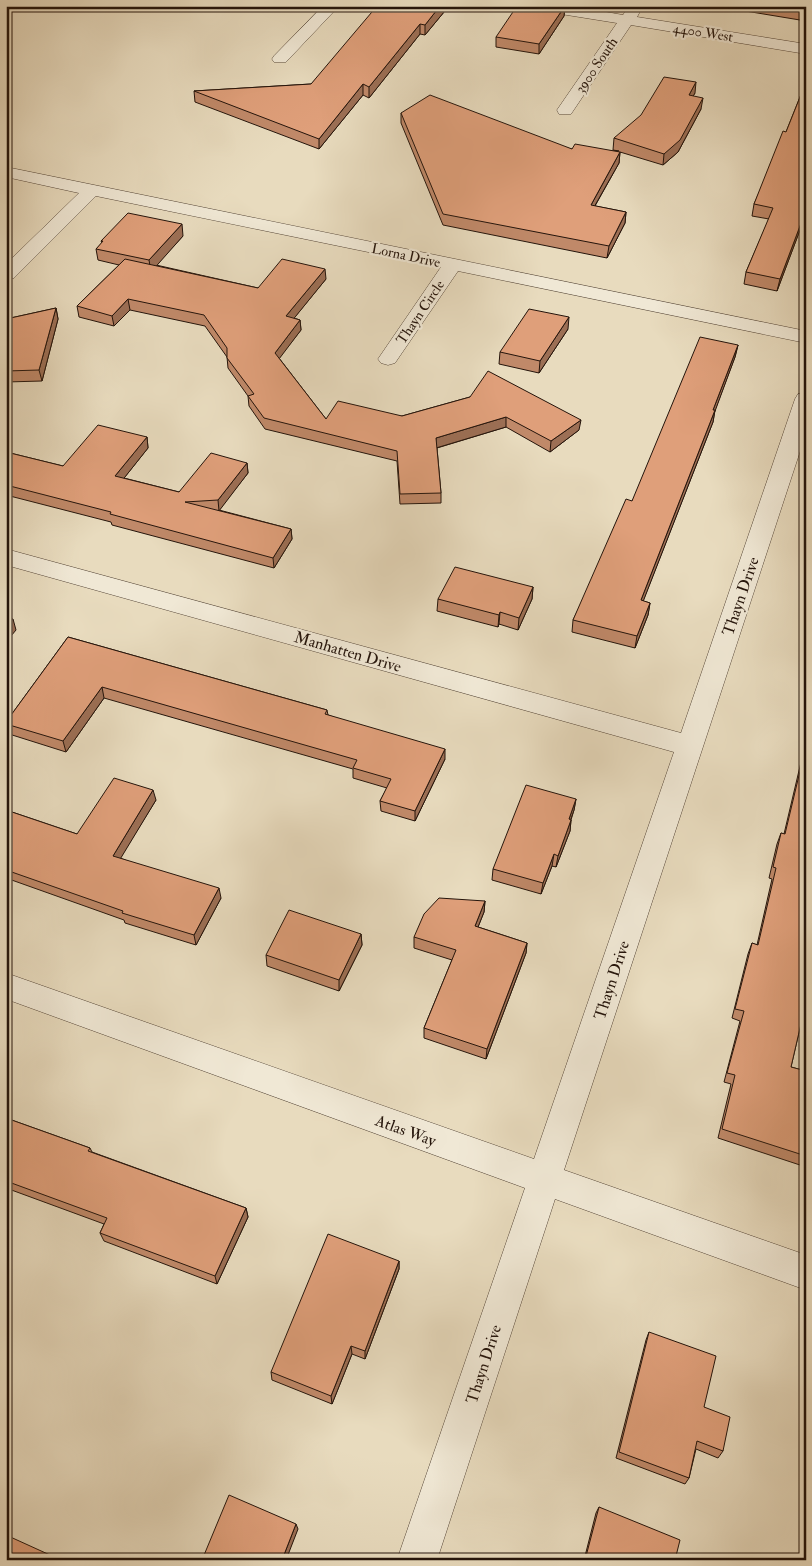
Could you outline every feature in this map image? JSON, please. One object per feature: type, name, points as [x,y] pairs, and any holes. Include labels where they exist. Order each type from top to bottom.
[{"type":"street","points":[[280,59],[332,6]]},
{"type":"street","name":"4400 West","points":[[542,6],[806,49]]},
{"type":"street","name":"3900 South","points":[[566,110],[636,6]]},
{"type":"street","name":"Lorna Drive","points":[[6,172],[806,337]]},
{"type":"street","points":[[7,274],[92,190]]},
{"type":"street","name":"Thayn Circle","points":[[388,359],[452,265]]},
{"type":"street","name":"Thayn Drive","points":[[417,1560],[806,400]]},
{"type":"street","name":"Manhatten Drive","points":[[6,557],[689,746]]},
{"type":"street","name":"Atlas Way","points":[[6,986],[806,1273]]},
{"type":"building","points":[[377,6],[392,8],[394,6],[440,6],[425,25],[420,24],[369,87],[363,84],[319,139],[194,91],[311,84]]},
{"type":"building","points":[[517,6],[565,6],[539,44],[496,37]]},
{"type":"building","points":[[782,6],[806,6],[806,10]]},
{"type":"building","points":[[664,77],[696,82],[689,95],[703,98],[680,140],[664,154],[614,138],[641,115]]},
{"type":"building","points":[[806,82],[806,210],[780,279],[746,272],[773,208],[754,204],[783,131],[786,132]]},
{"type":"building","points":[[430,95],[572,149],[575,144],[620,152],[591,205],[626,212],[609,246],[443,214],[401,113]]},
{"type":"building","points":[[128,213],[182,224],[149,260],[96,249],[103,241],[101,241]]},
{"type":"building","points":[[125,259],[258,288],[282,259],[325,269],[286,316],[300,320],[275,353],[326,419],[338,401],[402,416],[470,397],[488,371],[581,420],[551,441],[506,417],[436,438],[441,493],[400,494],[397,451],[264,418],[248,396],[254,394],[227,358],[227,348],[204,315],[128,299],[112,316],[77,306]]},
{"type":"building","points":[[56,308],[39,370],[6,371],[6,319]]},
{"type":"building","points":[[529,309],[569,317],[540,361],[500,352]]},
{"type":"building","points":[[700,337],[738,345],[713,410],[715,410],[641,600],[650,603],[637,636],[573,620],[626,499],[632,501]]},
{"type":"building","points":[[98,425],[147,437],[115,476],[179,492],[211,453],[247,463],[218,500],[185,502],[291,529],[273,558],[110,514],[111,512],[6,485],[6,452],[63,466]]},
{"type":"building","points":[[455,567],[533,587],[519,618],[500,612],[499,615],[438,599]]},
{"type":"building","points":[[6,617],[13,619],[6,627]]},
{"type":"building","points":[[68,637],[327,710],[325,714],[445,749],[415,811],[380,801],[391,779],[353,768],[357,760],[102,687],[63,741],[6,724]]},
{"type":"building","points":[[806,746],[806,1002],[791,1067],[806,1071],[806,1156],[722,1129],[735,1075],[727,1073],[744,1011],[735,1009],[752,943],[758,945],[776,868],[773,867],[781,833],[785,834]]},
{"type":"building","points":[[114,778],[153,790],[113,856],[219,888],[194,935],[122,913],[123,911],[6,870],[6,810],[77,834]]},
{"type":"building","points":[[526,785],[576,799],[569,819],[571,820],[558,856],[554,854],[543,883],[493,869]]},
{"type":"building","points":[[439,898],[485,901],[475,926],[527,943],[487,1049],[424,1028],[456,950],[414,937],[424,914]]},
{"type":"building","points":[[289,910],[361,934],[339,980],[266,955]]},
{"type":"building","points":[[6,1118],[90,1148],[88,1151],[246,1208],[215,1276],[100,1233],[107,1218],[6,1181]]},
{"type":"building","points":[[328,1234],[399,1261],[365,1351],[351,1346],[331,1396],[271,1372]]},
{"type":"building","points":[[649,1332],[716,1356],[704,1407],[730,1417],[723,1451],[697,1441],[689,1478],[619,1452]]},
{"type":"building","points":[[229,1495],[296,1524],[282,1560],[202,1560]]},
{"type":"building","points":[[599,1507],[680,1540],[675,1560],[585,1560]]},
{"type":"building","points":[[6,1535],[61,1560],[6,1560]]}]
